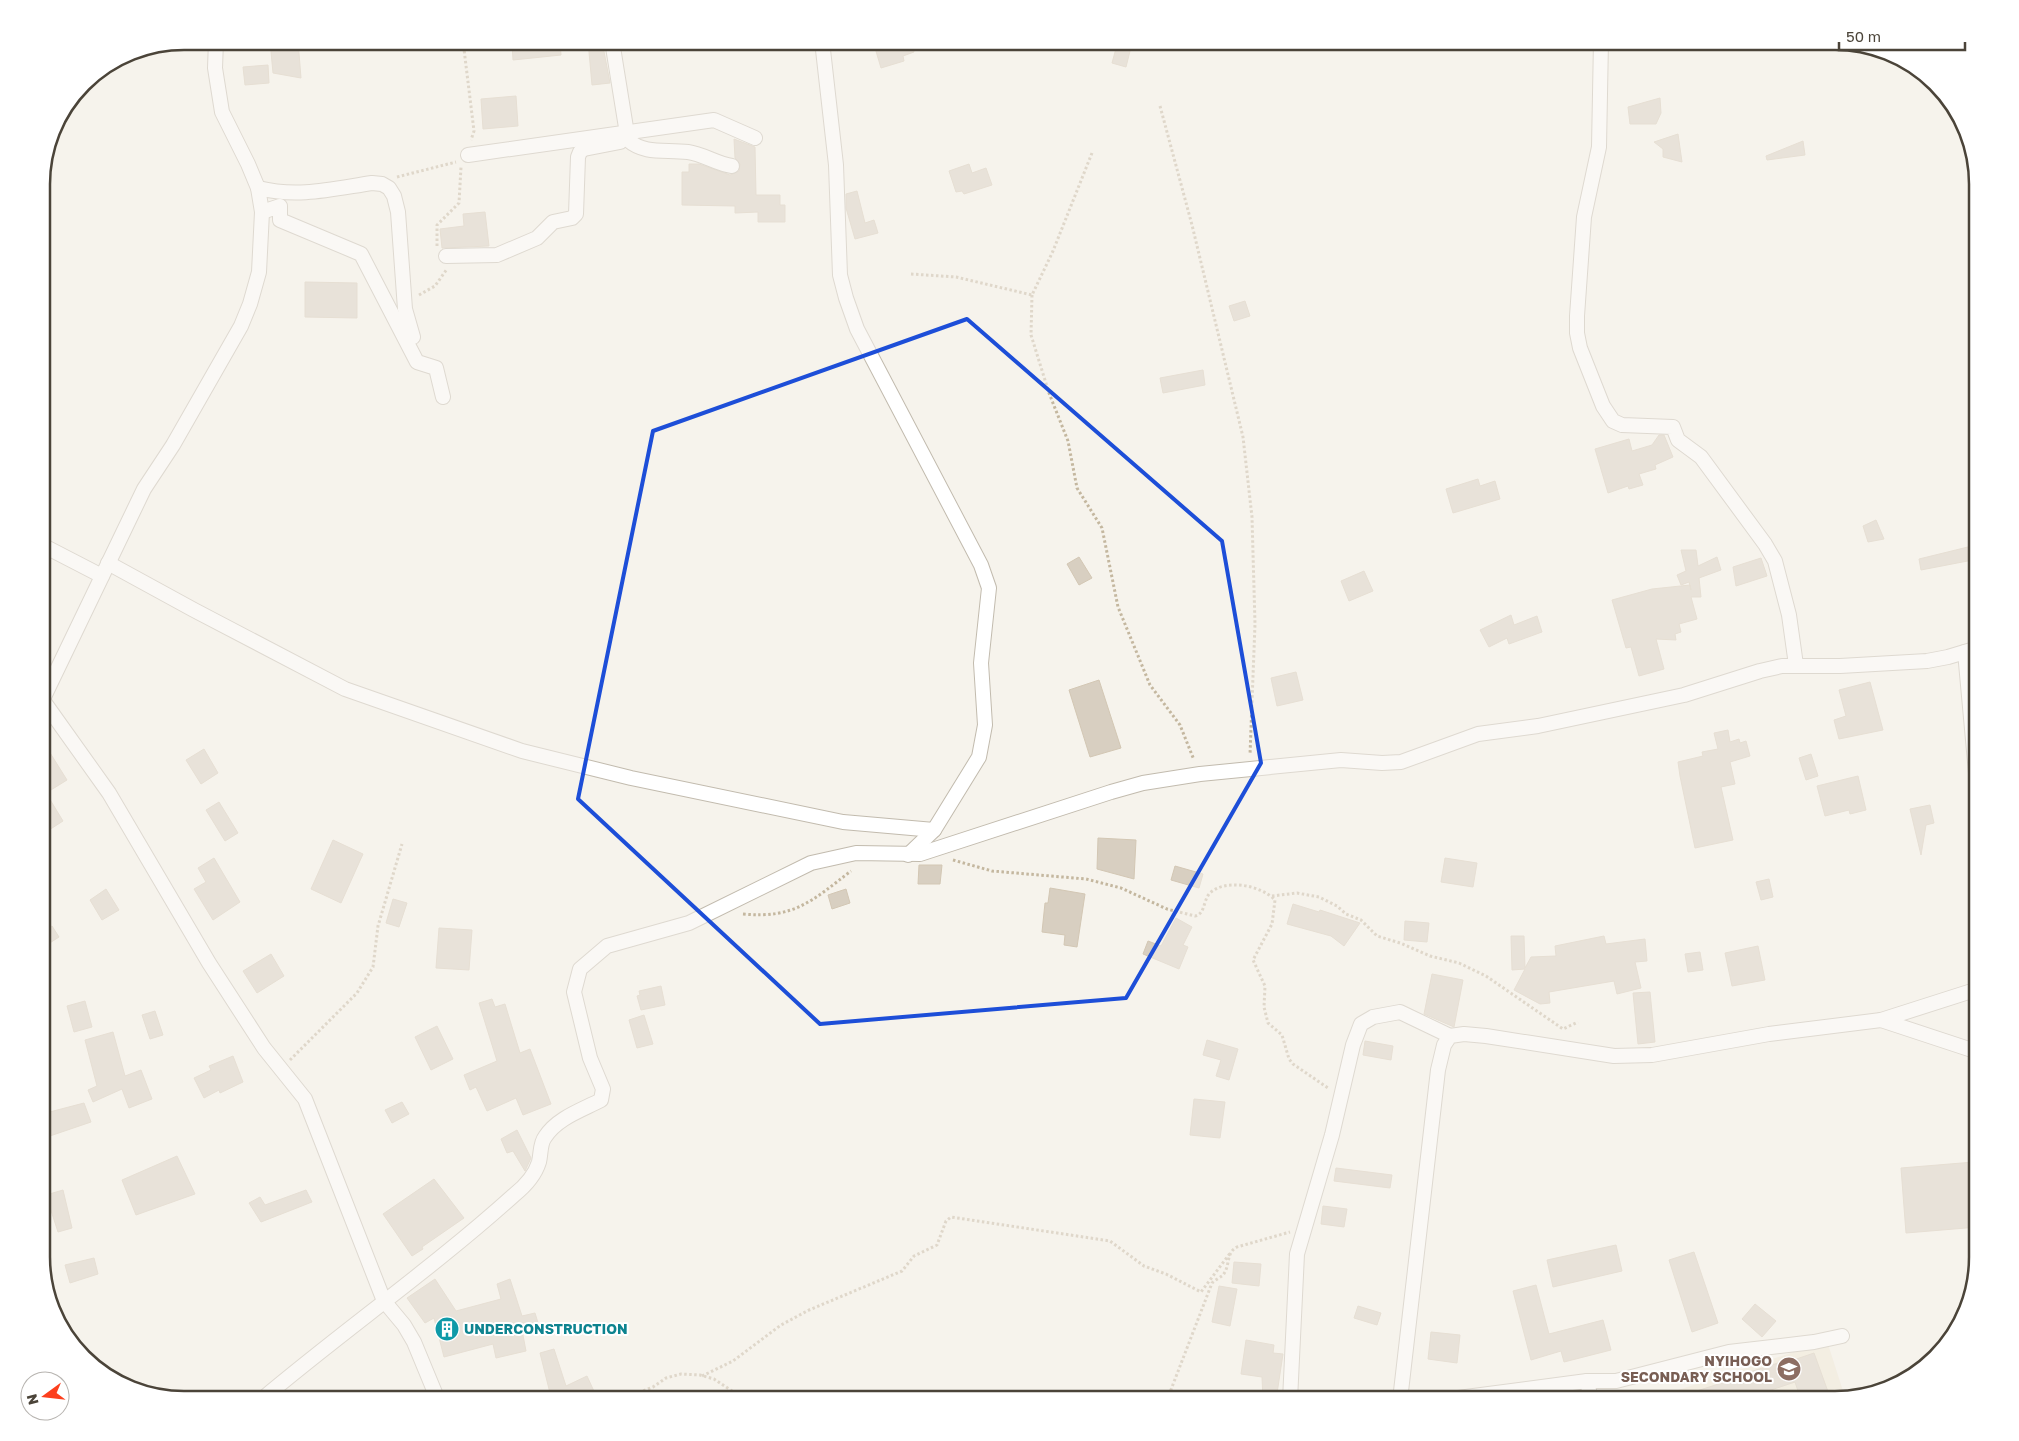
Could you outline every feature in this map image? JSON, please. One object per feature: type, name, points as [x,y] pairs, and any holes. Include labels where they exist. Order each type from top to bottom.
[{"type":"street","points":[[50,683],[144,489],[241,326],[259,272],[262,212],[258,188],[222,112],[215,68],[216,50]]},
{"type":"street","points":[[613,50],[626,136],[637,148],[689,152],[719,164],[732,166]]},
{"type":"street","points":[[823,50],[836,165],[840,275],[846,298],[857,329],[977,558],[989,588],[981,663],[985,725],[979,757],[934,830],[908,855]]},
{"type":"street","points":[[1601,50],[1599,147],[1584,217],[1577,316],[1577,333],[1580,348],[1603,406],[1613,421],[1622,426],[1673,428],[1678,440],[1701,457],[1765,544],[1775,561],[1782,582],[1796,665]]},
{"type":"street","points":[[466,158],[626,136],[714,120],[755,138]]},
{"type":"street","points":[[446,256],[497,255],[536,238],[553,222],[572,218],[576,214],[578,157],[580,152],[584,149],[626,136]]},
{"type":"street","points":[[258,188],[276,193],[294,194],[372,183],[382,184],[389,188],[394,196],[398,212],[405,309],[413,337]]},
{"type":"street","points":[[262,212],[280,206],[280,220],[360,254],[417,362],[436,368],[442,397]]},
{"type":"street","points":[[50,549],[102,576]]},
{"type":"street","points":[[108,563],[345,689],[522,751],[631,778],[843,822],[934,830]]},
{"type":"street","points":[[272,1391],[384,1300],[469,1235],[528,1182],[538,1164],[543,1138],[552,1128],[561,1121],[601,1100],[603,1089],[590,1058],[574,992],[580,969],[607,946],[689,923],[698,916],[715,911],[811,862],[856,853],[908,855],[929,851],[1143,783],[1200,774],[1341,760],[1382,763],[1401,762],[1478,734],[1538,726],[1684,695],[1760,671],[1796,665],[1878,665],[1927,661],[1969,650]]},
{"type":"street","points":[[50,711],[109,793],[209,963],[264,1048],[309,1107],[384,1300],[404,1325],[414,1342],[434,1391]]},
{"type":"street","points":[[1290,1391],[1297,1254],[1332,1135],[1353,1045],[1361,1024],[1373,1017],[1400,1012],[1450,1036],[1464,1034],[1486,1036],[1614,1056],[1652,1055],[1769,1034],[1881,1020],[1969,992]]},
{"type":"street","points":[[1881,1020],[1969,1049]]},
{"type":"street","points":[[1401,1391],[1438,1070],[1444,1045],[1450,1036]]},
{"type":"street","points":[[1511,1391],[1586,1381],[1616,1380],[1729,1352],[1814,1342],[1842,1336]]},
{"type":"street","points":[[1586,1381],[1589,1391]]},
{"type":"path","points":[[405,299],[435,286],[447,270],[446,256],[437,258],[437,226],[459,202],[461,168],[474,131],[464,50]]},
{"type":"path","points":[[1160,106],[1192,225],[1243,437],[1252,517],[1256,624],[1253,710],[1248,770]]},
{"type":"path","points":[[1092,153],[1032,295],[1031,335],[1049,393],[1068,441],[1077,488],[1102,528],[1118,607],[1150,685],[1180,726],[1200,774]]},
{"type":"path","points":[[372,183],[466,158]]},
{"type":"path","points":[[911,274],[956,277],[1032,295]]},
{"type":"path","points":[[281,1069],[358,993],[372,967],[378,926],[402,844]]},
{"type":"path","points":[[929,851],[992,871],[1069,877],[1112,886],[1136,894],[1167,909],[1194,916],[1199,915],[1202,911],[1210,894],[1227,886],[1254,887],[1271,896],[1275,900],[1272,924],[1253,960],[1265,986],[1264,1007],[1268,1023],[1282,1036],[1289,1059],[1293,1064],[1333,1092],[1344,1088]]},
{"type":"path","points":[[715,911],[764,916],[792,910],[820,896],[875,854]]},
{"type":"path","points":[[1271,896],[1297,893],[1319,897],[1337,906],[1346,914],[1361,920],[1377,936],[1400,943],[1430,956],[1459,963],[1486,976],[1562,1029],[1578,1022]]},
{"type":"path","points":[[702,1376],[733,1361],[781,1325],[809,1310],[902,1271],[914,1256],[937,1245],[946,1221],[951,1217],[1039,1232],[1110,1241],[1144,1266],[1166,1274],[1201,1292],[1231,1252],[1237,1247],[1305,1227]]},
{"type":"path","points":[[1170,1391],[1212,1283],[1222,1276],[1231,1252]]},
{"type":"path","points":[[641,1391],[666,1378],[681,1374],[714,1379],[732,1391]]},
{"type":"highlighted area","points":[[967,319],[1222,541],[1261,763],[1126,998],[820,1024],[578,799],[653,431]]},
{"type":"shaded area","name":"NYIHOGO SECONDARY SCHOOL","points":[[1827,1341],[1843,1391],[1835,1391],[1675,1391]]},
{"type":"building","points":[[271,50],[299,50],[301,78],[273,73]]},
{"type":"building","points":[[512,50],[561,50],[561,55],[513,60]]},
{"type":"building","points":[[589,50],[604,50],[610,83],[592,85]]},
{"type":"building","points":[[876,50],[913,50],[914,52],[903,56],[904,61],[881,68]]},
{"type":"building","points":[[1116,50],[1130,50],[1126,67],[1112,63]]},
{"type":"building","points":[[268,65],[269,83],[245,85],[243,67]]},
{"type":"building","points":[[516,96],[518,126],[483,129],[481,99]]},
{"type":"building","points":[[1660,98],[1661,113],[1656,124],[1630,124],[1628,107]]},
{"type":"building","points":[[1678,134],[1682,162],[1663,157],[1663,149],[1654,142]]},
{"type":"building","points":[[734,139],[755,147],[756,195],[780,195],[780,205],[785,205],[785,222],[758,222],[758,212],[735,213],[735,206],[682,205],[682,172],[689,172],[689,164],[699,164],[730,175],[739,171],[740,164],[735,158]]},
{"type":"building","points":[[1803,141],[1805,155],[1767,160],[1766,156]]},
{"type":"building","points":[[969,164],[972,173],[986,168],[992,185],[964,194],[962,191],[956,192],[949,171]]},
{"type":"building","points":[[857,191],[865,223],[874,220],[878,233],[855,239],[846,208],[846,194]]},
{"type":"building","points":[[485,212],[489,246],[442,248],[440,229],[464,226],[463,214]]},
{"type":"building","points":[[305,282],[357,283],[357,318],[305,317]]},
{"type":"building","points":[[1245,301],[1250,316],[1234,321],[1229,306]]},
{"type":"building","points":[[1203,370],[1205,385],[1163,393],[1160,378]]},
{"type":"building","points":[[1659,435],[1664,435],[1673,457],[1655,465],[1656,469],[1639,474],[1643,485],[1629,489],[1628,486],[1608,493],[1595,449],[1629,439],[1632,451],[1652,445]]},
{"type":"building","points":[[1478,479],[1480,486],[1495,481],[1500,499],[1453,513],[1446,489]]},
{"type":"building","points":[[1876,520],[1884,539],[1868,542],[1863,526]]},
{"type":"building","points":[[1969,547],[1969,561],[1921,570],[1919,559]]},
{"type":"building","points":[[1681,550],[1696,550],[1698,566],[1717,557],[1721,570],[1699,578],[1701,597],[1691,597],[1697,619],[1679,624],[1681,632],[1675,634],[1676,640],[1656,639],[1664,669],[1639,676],[1631,647],[1626,648],[1612,600],[1652,589],[1690,585],[1689,582],[1681,585],[1677,575],[1686,571]]},
{"type":"building","points":[[1079,557],[1092,578],[1079,585],[1067,564]]},
{"type":"building","points":[[1761,558],[1767,576],[1736,586],[1733,567]]},
{"type":"building","points":[[1364,571],[1373,591],[1349,601],[1341,581]]},
{"type":"building","points":[[1511,615],[1514,625],[1537,616],[1542,632],[1509,644],[1507,638],[1489,647],[1480,630]]},
{"type":"building","points":[[1296,672],[1303,700],[1277,706],[1271,678]]},
{"type":"building","points":[[1099,680],[1121,748],[1090,757],[1069,690]]},
{"type":"building","points":[[1870,682],[1883,730],[1839,739],[1834,720],[1846,716],[1839,690]]},
{"type":"building","points":[[1728,730],[1730,742],[1739,739],[1740,743],[1746,741],[1750,756],[1730,762],[1735,784],[1721,787],[1733,840],[1695,848],[1678,762],[1703,756],[1702,752],[1718,749],[1714,733]]},
{"type":"building","points":[[204,749],[218,773],[201,784],[186,760]]},
{"type":"building","points":[[50,753],[67,780],[50,791]]},
{"type":"building","points":[[1811,754],[1818,776],[1806,780],[1799,758]]},
{"type":"building","points":[[1858,776],[1866,810],[1850,814],[1849,810],[1825,816],[1817,786]]},
{"type":"building","points":[[50,800],[63,821],[50,829]]},
{"type":"building","points":[[219,802],[238,833],[225,841],[206,810]]},
{"type":"building","points":[[1930,805],[1934,823],[1926,825],[1921,855],[1910,809]]},
{"type":"building","points":[[1098,838],[1136,840],[1134,879],[1097,869]]},
{"type":"building","points":[[333,840],[363,854],[341,903],[311,889]]},
{"type":"building","points":[[214,858],[240,902],[213,920],[194,889],[206,882],[198,868]]},
{"type":"building","points":[[1445,858],[1477,863],[1473,887],[1441,882]]},
{"type":"building","points":[[919,865],[942,865],[940,884],[918,884]]},
{"type":"building","points":[[1175,866],[1203,874],[1199,888],[1171,880]]},
{"type":"building","points":[[1769,879],[1773,897],[1761,900],[1756,882]]},
{"type":"building","points":[[1050,888],[1085,894],[1077,947],[1064,945],[1065,935],[1042,932],[1045,903],[1048,903]]},
{"type":"building","points":[[106,889],[119,910],[102,920],[90,900]]},
{"type":"building","points":[[846,889],[850,903],[832,909],[828,895]]},
{"type":"building","points":[[393,899],[407,903],[399,927],[386,923]]},
{"type":"building","points":[[1293,904],[1319,912],[1320,910],[1360,923],[1344,946],[1331,936],[1287,924]]},
{"type":"building","points":[[1176,918],[1192,927],[1183,945],[1188,947],[1179,969],[1143,954],[1148,941],[1161,946]]},
{"type":"building","points":[[1405,921],[1429,923],[1427,942],[1404,940]]},
{"type":"building","points":[[52,926],[59,937],[50,943],[50,927]]},
{"type":"building","points":[[439,928],[472,930],[469,970],[436,968]]},
{"type":"building","points":[[1511,936],[1524,936],[1525,968],[1531,957],[1556,956],[1555,946],[1604,936],[1606,944],[1645,939],[1647,961],[1635,962],[1641,988],[1617,994],[1614,981],[1549,992],[1550,1003],[1540,1004],[1514,990],[1525,969],[1512,970]]},
{"type":"building","points":[[1758,946],[1765,980],[1732,986],[1725,953]]},
{"type":"building","points":[[1700,952],[1703,970],[1688,972],[1685,954]]},
{"type":"building","points":[[271,954],[284,976],[257,993],[243,971]]},
{"type":"building","points":[[1432,974],[1463,980],[1454,1027],[1424,1014]]},
{"type":"building","points":[[661,986],[665,1005],[641,1010],[637,996],[640,995],[639,991]]},
{"type":"building","points":[[1650,992],[1655,1042],[1638,1044],[1633,993]]},
{"type":"building","points":[[492,999],[495,1007],[505,1004],[520,1053],[530,1049],[551,1104],[523,1115],[516,1098],[487,1111],[476,1087],[470,1090],[464,1075],[497,1061],[479,1003]]},
{"type":"building","points":[[85,1001],[92,1027],[74,1032],[67,1006]]},
{"type":"building","points":[[155,1011],[163,1035],[150,1039],[142,1015]]},
{"type":"building","points":[[644,1015],[653,1044],[637,1048],[629,1020]]},
{"type":"building","points":[[437,1026],[453,1059],[431,1070],[415,1037]]},
{"type":"building","points":[[113,1032],[125,1076],[141,1070],[152,1099],[129,1108],[122,1089],[93,1102],[88,1090],[97,1086],[85,1040]]},
{"type":"building","points":[[1207,1040],[1238,1049],[1229,1080],[1216,1076],[1221,1060],[1203,1055]]},
{"type":"building","points":[[1365,1041],[1393,1046],[1391,1060],[1363,1055]]},
{"type":"building","points":[[233,1056],[243,1082],[220,1093],[219,1090],[204,1098],[194,1078],[211,1070],[209,1066]]},
{"type":"building","points":[[1194,1099],[1225,1102],[1220,1138],[1190,1135]]},
{"type":"building","points":[[402,1102],[409,1114],[392,1123],[385,1110]]},
{"type":"building","points":[[84,1103],[91,1122],[50,1136],[50,1112]]},
{"type":"building","points":[[517,1130],[531,1158],[525,1171],[513,1151],[507,1153],[501,1139]]},
{"type":"building","points":[[177,1156],[195,1194],[136,1215],[122,1180]]},
{"type":"building","points":[[1969,1162],[1969,1228],[1906,1233],[1901,1168]]},
{"type":"building","points":[[1336,1168],[1392,1175],[1390,1188],[1334,1181]]},
{"type":"building","points":[[434,1179],[464,1218],[412,1256],[383,1214]]},
{"type":"building","points":[[63,1190],[72,1228],[58,1232],[50,1207],[50,1194]]},
{"type":"building","points":[[306,1190],[312,1202],[261,1222],[249,1203],[260,1197],[265,1205]]},
{"type":"building","points":[[1323,1206],[1347,1209],[1344,1227],[1321,1224]]},
{"type":"building","points":[[1616,1245],[1622,1271],[1553,1287],[1547,1260]]},
{"type":"building","points":[[1694,1252],[1718,1323],[1692,1332],[1669,1260]]},
{"type":"building","points":[[94,1258],[98,1274],[70,1283],[65,1265]]},
{"type":"building","points":[[1234,1262],[1261,1264],[1259,1286],[1232,1283]]},
{"type":"building","points":[[435,1279],[456,1311],[501,1299],[497,1284],[510,1279],[522,1316],[535,1313],[539,1326],[522,1330],[526,1351],[496,1358],[493,1344],[444,1357],[434,1318],[425,1323],[407,1298]]},
{"type":"building","points":[[1536,1285],[1549,1334],[1603,1320],[1611,1350],[1564,1362],[1561,1351],[1531,1360],[1513,1291]]},
{"type":"building","points":[[1219,1286],[1237,1289],[1230,1326],[1212,1322]]},
{"type":"building","points":[[1755,1304],[1776,1321],[1762,1337],[1742,1319]]},
{"type":"building","points":[[1358,1306],[1381,1313],[1377,1325],[1354,1318]]},
{"type":"building","points":[[1431,1332],[1460,1335],[1457,1363],[1428,1359]]},
{"type":"building","points":[[1246,1340],[1274,1345],[1273,1353],[1283,1354],[1277,1391],[1263,1391],[1262,1377],[1241,1374]]},
{"type":"building","points":[[554,1349],[566,1386],[587,1376],[594,1391],[550,1391],[540,1353]]},
{"type":"building","points":[[1814,1353],[1828,1391],[1798,1391],[1795,1382],[1768,1391],[1697,1391],[1778,1363],[1779,1365]]},
{"type":"place","name":"UNDERCONSTRUCTION","points":[[447,1329]]},
{"type":"place","name":"NYIHOGO SECONDARY SCHOOL","points":[[1789,1369]]}]
